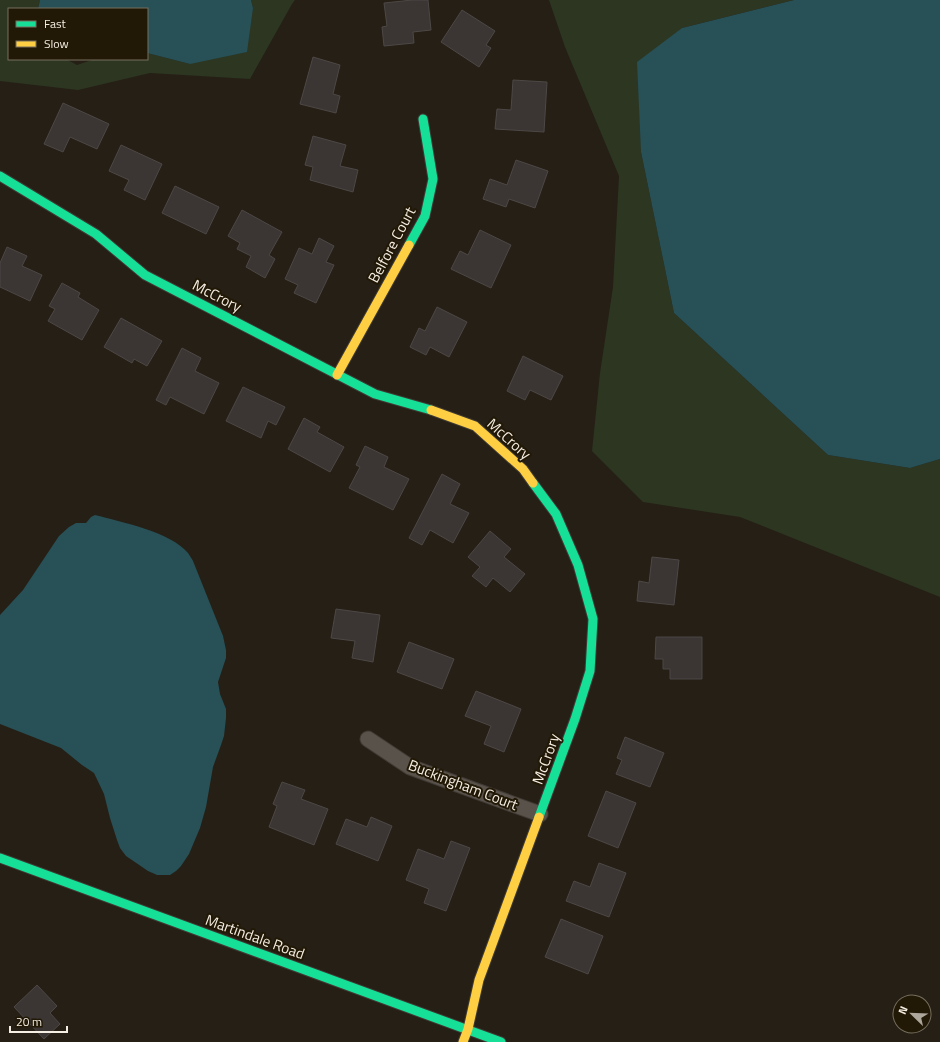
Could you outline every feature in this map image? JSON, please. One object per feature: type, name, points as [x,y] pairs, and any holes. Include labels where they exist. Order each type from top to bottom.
[{"type":"street","name":"Belfore Court","points":[[337,375],[425,216],[434,179],[423,118]]},
{"type":"street","name":"McCrory","points":[[0,176],[96,234],[145,275],[375,394],[427,408],[475,426],[523,470],[556,514],[578,565],[593,619],[590,671],[575,719],[479,980],[468,1029],[462,1042]]},
{"type":"street","name":"Buckingham Court","points":[[368,739],[410,767],[540,814]]},
{"type":"street","name":"Martindale Road","points":[[0,858],[502,1042]]},
{"type":"green space","points":[[0,0],[40,0],[38,8],[8,8],[8,60],[68,60],[77,65],[92,60],[148,60],[148,53],[190,64],[253,8],[251,0],[295,0],[250,79],[150,73],[78,90],[0,81]]},
{"type":"green space","points":[[549,0],[794,0],[682,28],[641,152],[674,313],[828,455],[910,468],[940,459],[940,597],[740,517],[643,502],[592,451],[600,373],[613,287],[619,176],[565,47]]},
{"type":"water","points":[[40,0],[251,0],[253,8],[247,52],[190,64],[148,53],[148,8],[38,8]]},
{"type":"water","points":[[794,0],[940,0],[940,459],[910,468],[828,455],[674,313],[641,152],[637,62],[682,28]]},
{"type":"water","points":[[95,515],[158,534],[170,539],[188,553],[193,561],[223,636],[226,650],[226,658],[218,682],[220,694],[226,709],[224,736],[213,767],[206,807],[200,828],[189,854],[181,866],[170,875],[157,875],[148,871],[126,856],[120,848],[104,794],[94,773],[61,748],[0,724],[0,615],[23,590],[59,536],[69,527],[76,523],[86,523]]},
{"type":"building","points":[[428,0],[431,30],[413,32],[414,43],[384,46],[382,27],[387,26],[384,3]]},
{"type":"building","points":[[462,10],[495,31],[486,45],[491,48],[479,67],[441,42]]},
{"type":"building","points":[[313,57],[340,65],[333,94],[340,96],[336,113],[300,104]]},
{"type":"building","points":[[513,80],[547,82],[544,132],[495,129],[497,109],[511,110]]},
{"type":"building","points":[[63,103],[109,124],[97,149],[70,137],[63,152],[44,144]]},
{"type":"building","points":[[313,136],[346,145],[340,166],[358,170],[353,192],[310,180],[313,167],[305,165]]},
{"type":"building","points":[[121,145],[162,164],[145,200],[124,190],[129,180],[109,171]]},
{"type":"building","points":[[516,160],[548,171],[535,208],[509,199],[506,207],[483,199],[490,179],[507,185]]},
{"type":"building","points":[[175,186],[219,207],[206,234],[162,213]]},
{"type":"building","points":[[242,210],[282,232],[269,255],[275,259],[265,278],[246,267],[251,256],[237,249],[240,243],[228,236]]},
{"type":"building","points":[[480,230],[511,245],[491,288],[451,269],[460,251],[468,255]]},
{"type":"building","points":[[319,238],[334,246],[326,262],[334,265],[316,303],[294,293],[298,285],[285,279],[299,248],[312,254]]},
{"type":"building","points":[[7,247],[27,256],[22,266],[42,275],[30,301],[0,287],[0,263]]},
{"type":"building","points":[[62,283],[80,293],[78,297],[99,310],[82,340],[48,321],[55,309],[49,306]]},
{"type":"building","points":[[437,307],[467,322],[449,357],[430,347],[426,355],[410,347],[419,328],[425,331]]},
{"type":"building","points":[[121,318],[162,341],[147,366],[134,359],[132,363],[104,347]]},
{"type":"building","points":[[182,348],[201,358],[195,371],[219,383],[204,414],[170,397],[166,405],[156,400]]},
{"type":"building","points":[[523,356],[563,376],[551,400],[530,390],[525,400],[507,391]]},
{"type":"building","points":[[243,387],[285,407],[276,425],[268,421],[261,438],[226,421]]},
{"type":"building","points":[[304,418],[320,427],[317,432],[344,447],[330,472],[288,449]]},
{"type":"building","points":[[365,446],[388,457],[384,467],[409,479],[393,510],[349,488],[360,467],[356,465]]},
{"type":"building","points":[[442,474],[460,484],[450,504],[469,513],[453,543],[430,530],[422,545],[409,538]]},
{"type":"building","points":[[490,531],[511,549],[504,557],[525,574],[510,592],[493,578],[486,587],[472,576],[480,567],[468,557]]},
{"type":"building","points":[[652,557],[679,560],[674,605],[637,601],[639,581],[649,583]]},
{"type":"building","points":[[336,609],[380,615],[373,662],[352,658],[355,641],[331,638]]},
{"type":"building","points":[[656,637],[702,637],[702,679],[670,679],[670,669],[663,669],[663,659],[655,659]]},
{"type":"building","points":[[409,642],[454,659],[442,689],[397,672]]},
{"type":"building","points":[[476,691],[521,709],[504,752],[484,744],[491,726],[465,716]]},
{"type":"building","points":[[625,737],[664,753],[650,787],[616,774],[622,760],[617,758]]},
{"type":"building","points":[[282,782],[305,790],[301,799],[328,809],[314,845],[269,827],[277,806],[273,804]]},
{"type":"building","points":[[606,791],[636,803],[618,848],[588,836]]},
{"type":"building","points":[[371,817],[392,826],[378,861],[336,844],[346,819],[367,827]]},
{"type":"building","points":[[451,841],[470,848],[446,911],[424,903],[429,889],[406,880],[418,849],[444,859]]},
{"type":"building","points":[[599,863],[626,873],[609,917],[566,901],[574,881],[590,887]]},
{"type":"building","points":[[561,919],[603,936],[588,974],[545,957]]},
{"type":"building","points":[[37,985],[57,1006],[50,1013],[60,1024],[44,1039],[14,1007]]},
{"type":"traffic: fast","points":[[409,245],[425,216],[433,179],[423,119]]},
{"type":"traffic: fast","points":[[0,176],[96,234],[145,275],[375,394],[431,410]]},
{"type":"traffic: fast","points":[[533,483],[556,514],[578,565],[593,619],[590,671],[575,719],[539,817]]},
{"type":"traffic: fast","points":[[0,858],[501,1042]]},
{"type":"traffic: slow","points":[[337,375],[409,245]]},
{"type":"traffic: slow","points":[[431,410],[475,426],[523,469],[533,483]]},
{"type":"traffic: slow","points":[[463,1042],[468,1029],[479,980],[539,817]]}]
